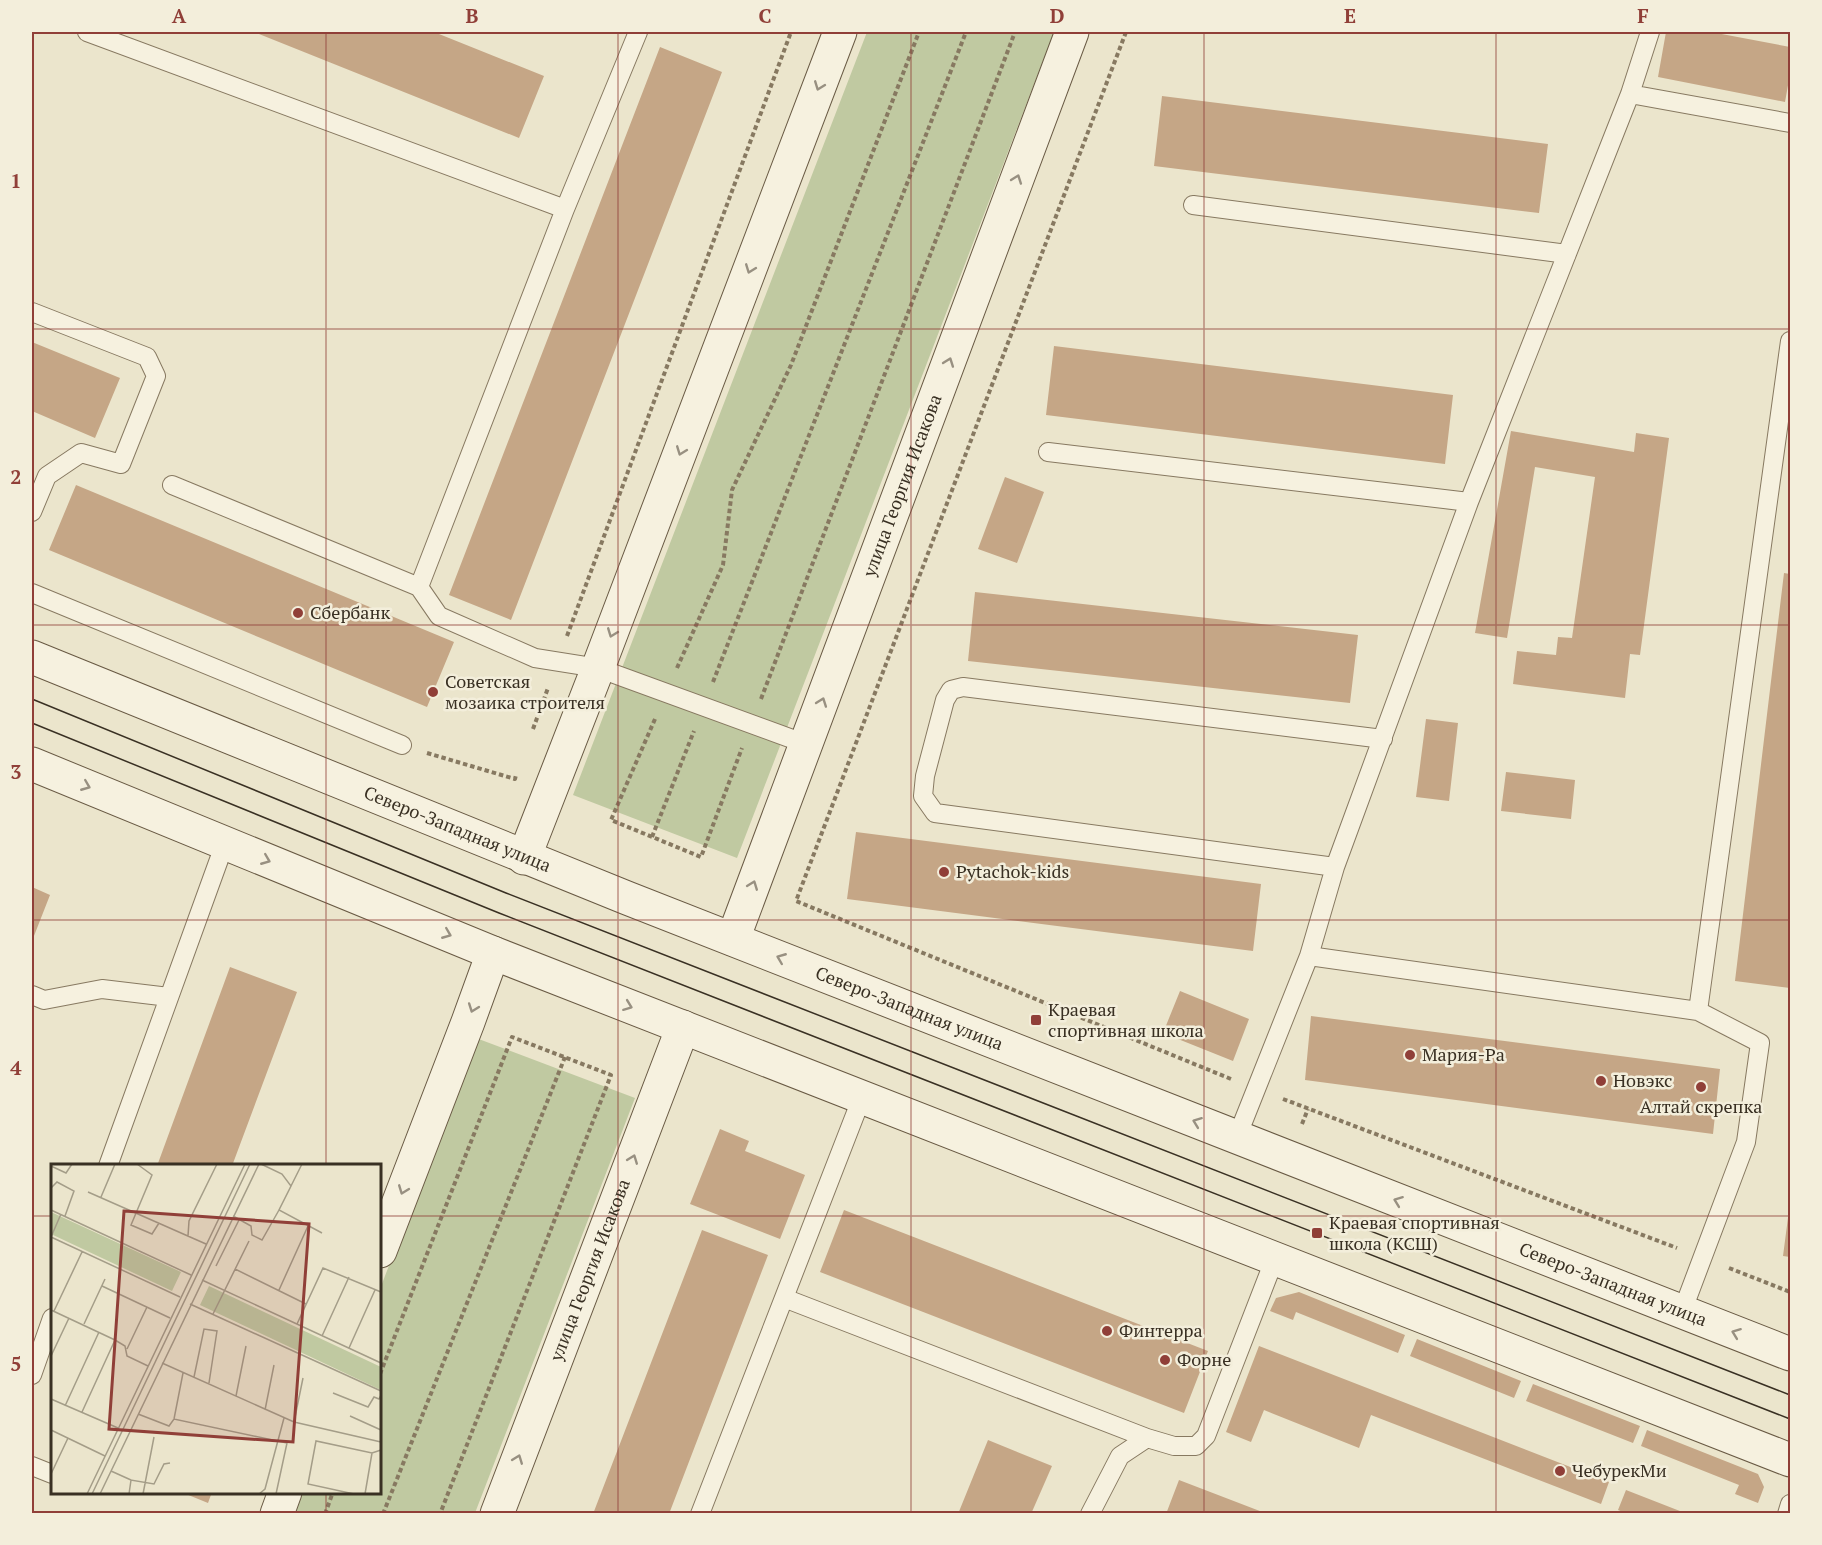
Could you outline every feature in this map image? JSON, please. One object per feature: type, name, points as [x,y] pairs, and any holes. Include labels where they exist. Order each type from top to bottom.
[{"type":"main road","name":"улица Георгия Исакова","points":[[733,939],[1072,32]]},
{"type":"main road","points":[[524,858],[598,668],[832,34]]},
{"type":"main road","name":"Северо-Западная улица","points":[[32,657],[524,858],[1791,1354]]},
{"type":"main road","points":[[32,764],[493,953],[1791,1460]]},
{"type":"main road","points":[[381,1248],[493,953]]},
{"type":"main road","name":"улица Георгия Исакова","points":[[497,1514],[683,1027]]},
{"type":"main road","points":[[277,1514],[284,1494]]},
{"type":"lane","points":[[87,32],[565,209]]},
{"type":"lane","points":[[419,587],[565,209],[638,32]]},
{"type":"lane","points":[[1237,1137],[1309,956],[1335,867],[1469,502],[1630,94],[1650,32]]},
{"type":"lane","points":[[1630,94],[1791,123]]},
{"type":"lane","points":[[1193,205],[1567,254]]},
{"type":"lane","points":[[32,312],[147,357],[156,376],[121,464],[81,453],[47,476],[32,512]]},
{"type":"lane","points":[[1698,1011],[1791,341]]},
{"type":"lane","points":[[1048,452],[1469,502]]},
{"type":"lane","points":[[172,485],[419,587],[439,616],[535,658],[598,668],[806,744]]},
{"type":"lane","points":[[32,593],[402,745]]},
{"type":"lane","points":[[1335,867],[935,813],[923,796],[925,776],[945,700],[951,690],[963,687],[1383,739]]},
{"type":"lane","points":[[109,1164],[225,843]]},
{"type":"lane","points":[[1309,956],[1698,1011],[1760,1043],[1746,1142],[1682,1312]]},
{"type":"lane","points":[[32,995],[44,1000],[102,989],[169,997]]},
{"type":"lane","points":[[700,1514],[862,1097]]},
{"type":"lane","points":[[784,1298],[1147,1438],[1174,1446],[1196,1446],[1206,1436],[1275,1258]]},
{"type":"lane","points":[[32,1375],[51,1321]]},
{"type":"lane","points":[[1090,1514],[1120,1456],[1147,1438]]},
{"type":"lane","points":[[32,1466],[51,1474]]},
{"type":"lane","points":[[1787,1514],[1791,1504]]},
{"type":"path","points":[[530,736],[790,32]]},
{"type":"path","points":[[919,32],[792,364],[732,490],[723,565],[611,820],[701,857],[1015,32]]},
{"type":"path","points":[[652,837],[966,32]]},
{"type":"path","points":[[1126,32],[796,901],[1256,1089],[1791,1292]]},
{"type":"path","points":[[402,745],[514,778],[519,768]]},
{"type":"path","points":[[381,1371],[512,1037],[611,1075],[440,1514]]},
{"type":"path","points":[[383,1514],[565,1057]]},
{"type":"path","points":[[325,1514],[332,1494]]},
{"type":"green space","points":[[867,32],[1054,32],[737,858],[573,795]]},
{"type":"green space","points":[[476,1038],[635,1098],[475,1513],[294,1514],[302,1494],[381,1494],[381,1286]]},
{"type":"building","points":[[254,32],[434,32],[544,76],[519,138]]},
{"type":"building","points":[[1666,32],[1711,32],[1790,47],[1790,74],[1785,102],[1658,77]]},
{"type":"building","points":[[660,47],[722,72],[511,620],[449,595]]},
{"type":"building","points":[[1162,96],[1548,144],[1539,213],[1154,166]]},
{"type":"building","points":[[32,342],[120,378],[95,438],[32,411]]},
{"type":"building","points":[[1054,346],[1453,395],[1445,464],[1046,415]]},
{"type":"building","points":[[1511,431],[1634,452],[1636,433],[1669,438],[1640,655],[1630,654],[1625,698],[1513,684],[1517,651],[1556,655],[1558,637],[1572,638],[1595,477],[1535,467],[1507,638],[1475,633]]},
{"type":"building","points":[[1005,477],[1044,492],[1017,563],[978,549]]},
{"type":"building","points":[[76,485],[454,642],[427,707],[49,550]]},
{"type":"building","points":[[1784,573],[1790,574],[1790,988],[1735,981]]},
{"type":"building","points":[[975,592],[1358,635],[1350,703],[968,661]]},
{"type":"building","points":[[1426,719],[1458,723],[1449,801],[1416,797]]},
{"type":"building","points":[[1506,772],[1575,780],[1571,819],[1501,811]]},
{"type":"building","points":[[856,832],[1261,884],[1253,951],[847,899]]},
{"type":"building","points":[[32,887],[50,895],[32,941]]},
{"type":"building","points":[[230,967],[297,992],[233,1164],[158,1164]]},
{"type":"building","points":[[1180,991],[1249,1019],[1233,1061],[1163,1033]]},
{"type":"building","points":[[1311,1016],[1720,1069],[1713,1134],[1305,1080]]},
{"type":"building","points":[[720,1129],[749,1141],[745,1151],[805,1175],[780,1239],[690,1204]]},
{"type":"building","points":[[844,1210],[1208,1351],[1184,1413],[820,1272]]},
{"type":"building","points":[[1790,1210],[1790,1257],[1783,1256]]},
{"type":"building","points":[[702,1230],[768,1255],[669,1514],[593,1514]]},
{"type":"building","points":[[1299,1292],[1405,1335],[1398,1353],[1296,1312],[1293,1320],[1270,1311],[1276,1298]]},
{"type":"building","points":[[1417,1339],[1521,1381],[1514,1398],[1410,1356]]},
{"type":"building","points":[[1259,1346],[1609,1482],[1601,1504],[1371,1415],[1359,1448],[1264,1410],[1251,1442],[1226,1432]]},
{"type":"building","points":[[1533,1384],[1640,1426],[1633,1443],[1526,1401]]},
{"type":"building","points":[[1647,1430],[1758,1474],[1764,1487],[1758,1503],[1735,1494],[1739,1485],[1641,1446]]},
{"type":"building","points":[[988,1440],[1052,1466],[1031,1514],[958,1514]]},
{"type":"building","points":[[1179,1480],[1265,1513],[1265,1514],[1166,1514]]},
{"type":"building","points":[[1626,1490],[1685,1514],[1628,1514],[1618,1510]]},
{"type":"building","points":[[186,1494],[211,1494],[208,1503]]},
{"type":"tram line","points":[[32,699],[506,893],[1790,1395]]},
{"type":"tram line","points":[[32,723],[499,913],[1790,1419]]},
{"type":"place","name":"Сбербанк","points":[[298,613]]},
{"type":"place","name":"Советская мозаика строителя","points":[[433,692]]},
{"type":"place","name":"Pytachok-kids","points":[[944,872]]},
{"type":"place","name":"Краевая спортивная школа","points":[[1036,1020]]},
{"type":"place","name":"Мария-Ра","points":[[1410,1055]]},
{"type":"place","name":"Новэкс","points":[[1601,1081]]},
{"type":"place","name":"Алтай скрепка","points":[[1701,1087]]},
{"type":"place","name":"Краевая спортивная школа (КСШ)","points":[[1317,1233]]},
{"type":"place","name":"Финтерра","points":[[1107,1331]]},
{"type":"place","name":"Форне","points":[[1165,1360]]},
{"type":"place","name":"ЧебурекМи","points":[[1560,1471]]}]
